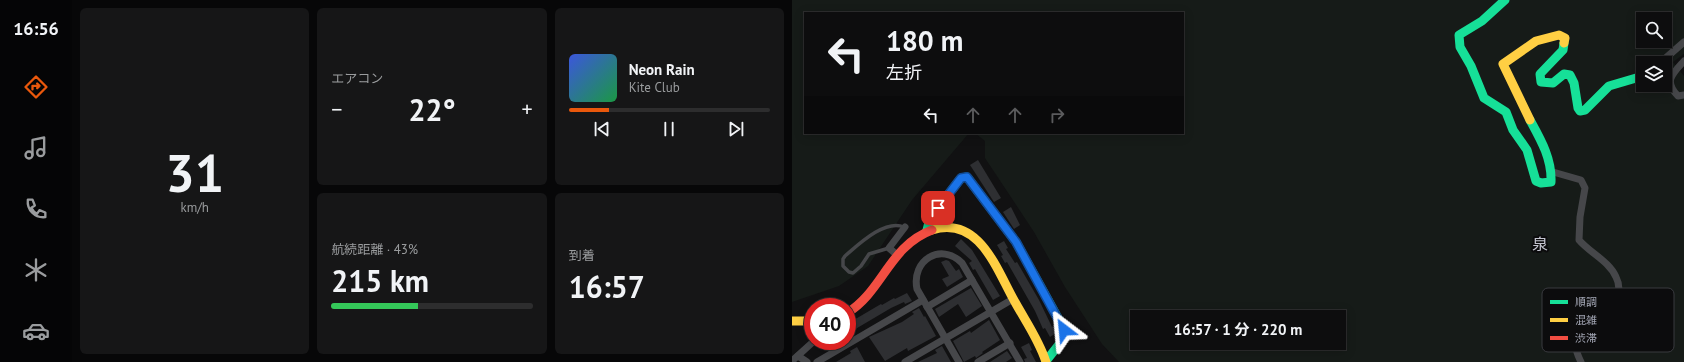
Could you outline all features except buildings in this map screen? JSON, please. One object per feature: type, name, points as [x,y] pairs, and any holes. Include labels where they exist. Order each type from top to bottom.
[{"type":"street","points":[[1505,0],[1482,21],[1459,35],[1460,47],[1478,80],[1484,98],[1506,112],[1513,130],[1524,143],[1530,157],[1536,182],[1551,182],[1553,172],[1538,132],[1521,104],[1504,64],[1536,42],[1559,35],[1565,38],[1563,50],[1540,74],[1541,82],[1552,83],[1564,74],[1570,75],[1574,83],[1578,108],[1580,111],[1586,110],[1609,86],[1636,78]]},
{"type":"street","points":[[1668,56],[1684,42]]},
{"type":"street","points":[[1684,61],[1672,75],[1669,82],[1672,90],[1678,96],[1684,95]]},
{"type":"street","points":[[1553,172],[1581,180],[1585,188],[1580,217],[1579,240],[1603,261],[1616,276],[1619,288]]},
{"type":"street","points":[[928,230],[930,218],[961,178],[967,177],[1016,242],[1064,330],[1061,342],[1046,361]]},
{"type":"street","points":[[897,254],[889,248],[905,227]]},
{"type":"street","points":[[856,306],[861,302],[897,254],[914,237],[928,230],[942,228],[962,230],[975,238],[989,253],[1013,299],[1041,347],[1046,361]]},
{"type":"street","points":[[959,362],[917,289],[915,280],[917,272],[925,260],[940,254],[954,256],[962,263],[1020,362]]},
{"type":"street","points":[[927,307],[972,280]]},
{"type":"street","points":[[905,362],[1013,299]]},
{"type":"street","points":[[817,362],[923,300]]},
{"type":"street","points":[[792,321],[804,321]]},
{"type":"street","points":[[978,362],[1010,343]]},
{"type":"street","points":[[792,361],[804,350]]},
{"type":"street","points":[[1578,352],[1581,362]]},
{"type":"street","points":[[798,356],[807,362]]},
{"type":"lane","points":[[889,248],[869,254],[861,266],[853,273],[843,266],[843,259],[845,256],[865,238],[892,224],[905,227]]},
{"type":"shaded area","points":[[792,0],[1684,0],[1684,54],[1673,62],[1684,76],[1684,362],[1119,362],[1102,344],[1065,287],[1034,232],[985,158],[985,141],[976,134],[1184,134],[1184,12],[804,12],[804,134],[968,134],[912,200],[868,266],[839,286],[792,302]]},
{"type":"traffic: fast","points":[[1505,0],[1482,21],[1459,35],[1460,47],[1471,66],[1484,98],[1506,112],[1513,130],[1527,150],[1536,181],[1541,183],[1551,182],[1548,158],[1542,142],[1530,120]]},
{"type":"traffic: fast","points":[[1564,43],[1563,50],[1540,74],[1541,82],[1553,83],[1564,74],[1570,75],[1574,83],[1578,108],[1580,111],[1585,110],[1609,86],[1636,78]]},
{"type":"traffic: fast","points":[[927,230],[930,218],[961,178],[967,177],[1016,242],[1064,329],[1061,342],[1046,361]]},
{"type":"traffic: slow","points":[[1530,120],[1503,64],[1536,41],[1559,35],[1565,38],[1564,43]]},
{"type":"traffic: slow","points":[[932,230],[949,228],[963,231],[975,238],[985,249],[1036,339],[1046,362]]},
{"type":"traffic: slow","points":[[792,321],[804,321]]},
{"type":"traffic: jam","points":[[856,306],[869,293],[896,257],[917,237],[932,230]]},
{"type":"district","name":"泉","points":[[1540,244]]},
{"type":"route","points":[[938,208],[961,178],[967,177],[1016,242],[1064,330]]}]
